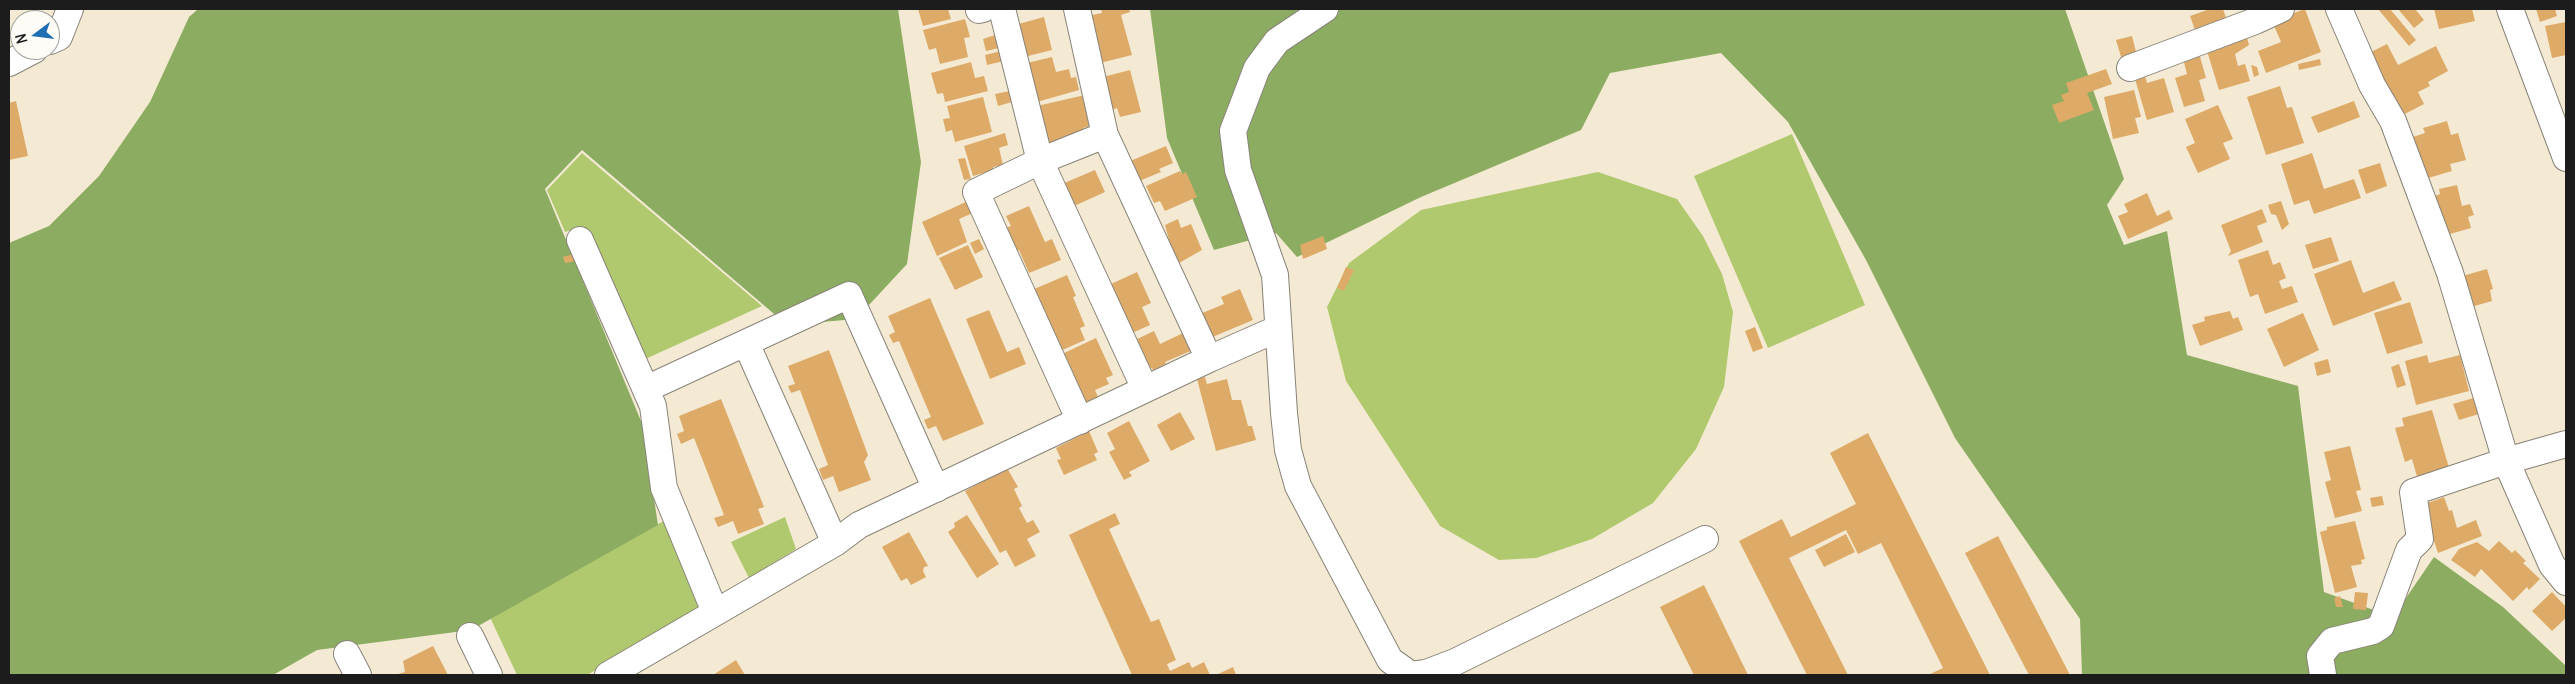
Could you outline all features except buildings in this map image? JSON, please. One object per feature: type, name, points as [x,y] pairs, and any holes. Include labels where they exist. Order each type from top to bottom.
[{"type":"street","points":[[60,34],[70,9]]},
{"type":"street","points":[[988,9],[1040,161],[1145,389]]},
{"type":"street","points":[[1078,9],[1105,135],[1209,359]]},
{"type":"street","points":[[1324,9],[1278,41],[1257,68],[1233,131],[1238,170],[1276,276],[1277,329],[1288,450],[1298,486],[1390,660],[1411,675],[1426,673],[1454,662],[1705,539]]},
{"type":"street","points":[[2130,68],[2281,9]]},
{"type":"street","points":[[2339,9],[2372,85],[2392,121],[2450,273],[2506,461],[2552,565],[2566,582]]},
{"type":"street","points":[[2510,9],[2566,158]]},
{"type":"street","points":[[1080,421],[976,192],[1040,161],[1105,135]]},
{"type":"street","points":[[580,240],[653,406],[664,488],[715,612]]},
{"type":"street","points":[[646,389],[849,295],[936,489]]},
{"type":"street","points":[[613,674],[715,612],[835,543],[859,525],[1145,389],[1277,329]]},
{"type":"street","points":[[746,343],[835,543]]},
{"type":"street","points":[[2323,675],[2320,656],[2332,641],[2373,631],[2381,626],[2409,550],[2420,539],[2413,492],[2506,461],[2566,444]]},
{"type":"street","points":[[470,636],[489,675]]},
{"type":"green space","points":[[198,9],[898,9],[921,162],[907,264],[856,319],[787,325],[582,150],[545,189],[643,426],[658,525],[471,630],[317,650],[273,675],[9,675],[9,243],[49,226],[99,176],[150,102],[189,17]]},
{"type":"green space","points":[[1150,9],[2065,9],[2124,179],[2107,205],[2124,245],[2167,231],[2187,355],[2298,386],[2324,592],[2393,617],[2434,557],[2503,607],[2566,666],[2566,675],[2082,675],[2080,619],[1955,438],[1866,260],[1788,122],[1721,53],[1610,73],[1581,130],[1421,197],[1297,257],[1276,233],[1214,250],[1167,138]]},
{"type":"green space","points":[[1792,134],[1865,305],[1768,348],[1694,176]]},
{"type":"green space","points":[[582,153],[762,306],[641,361],[583,226],[565,232],[547,190]]},
{"type":"green space","points":[[1598,172],[1677,199],[1703,236],[1722,274],[1733,312],[1724,387],[1696,449],[1653,503],[1592,539],[1536,558],[1499,560],[1440,526],[1346,381],[1327,307],[1349,263],[1421,210]]},
{"type":"green space","points":[[785,517],[796,549],[749,578],[731,542]]},
{"type":"green space","points":[[664,521],[703,610],[587,675],[517,675],[488,613]]}]
